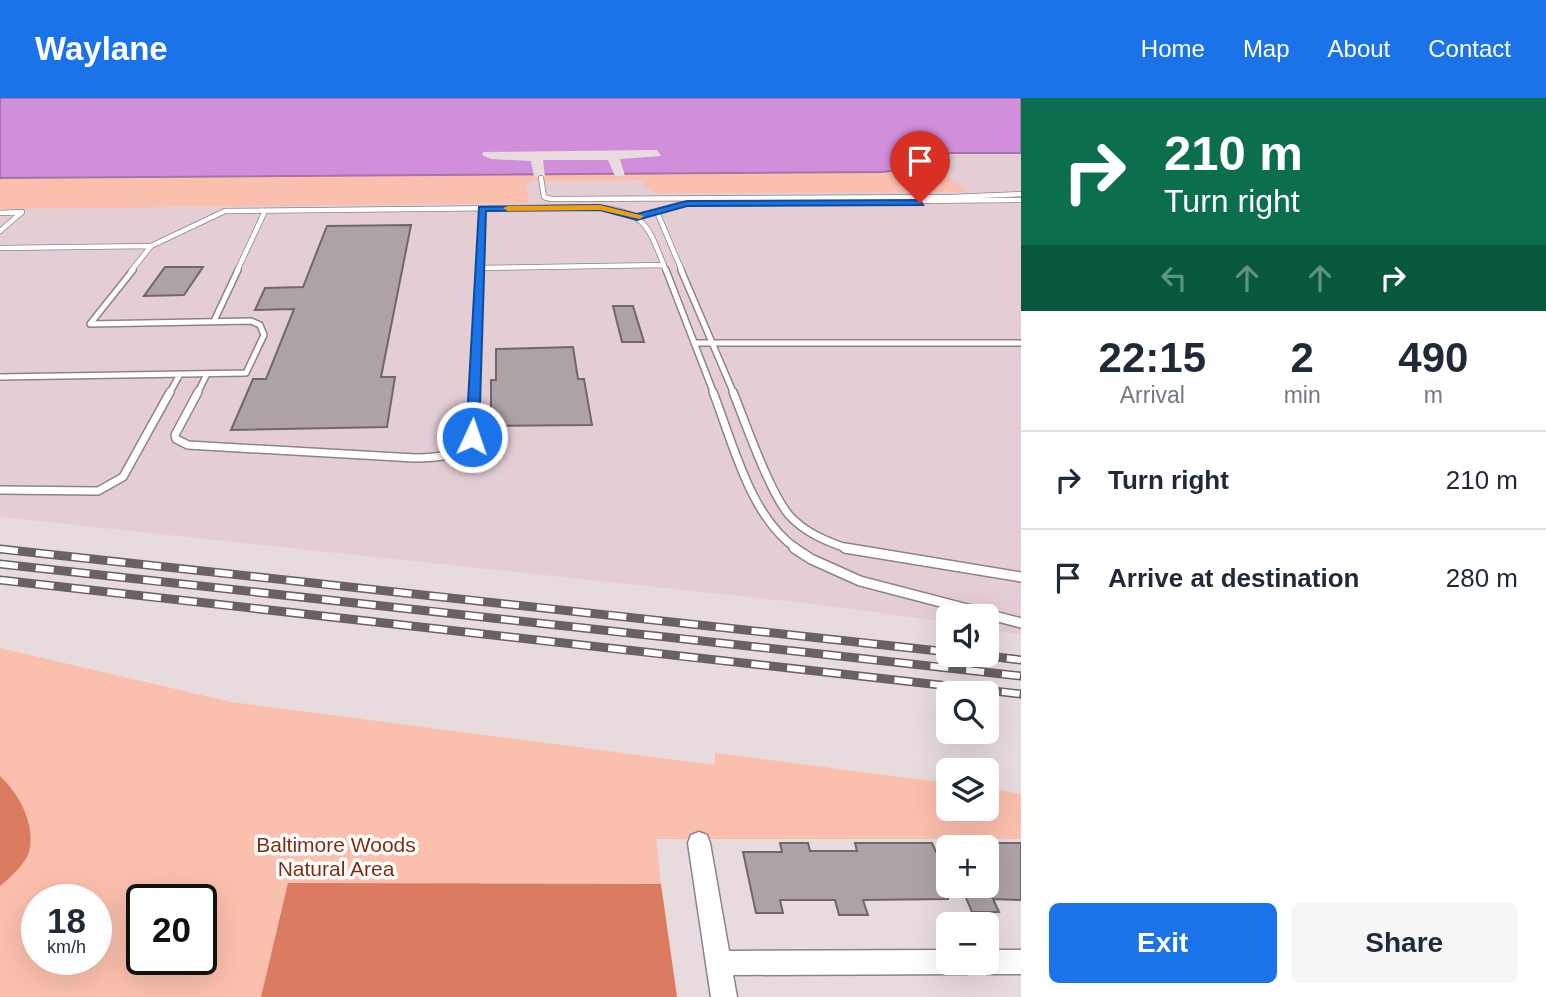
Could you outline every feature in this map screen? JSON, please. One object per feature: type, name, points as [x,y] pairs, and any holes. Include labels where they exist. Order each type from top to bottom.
[{"type":"street","points":[[699,843],[724,997]]},
{"type":"street","points":[[719,963],[936,962]]},
{"type":"street","points":[[999,962],[1021,962]]},
{"type":"lane","points":[[541,178],[544,197],[551,199],[951,197],[1021,194]]},
{"type":"lane","points":[[0,248],[151,246],[225,211],[600,208],[637,217],[687,203],[1021,200]]},
{"type":"lane","points":[[207,374],[175,435],[176,439],[188,445],[405,458],[446,456],[465,445],[474,430],[482,209]]},
{"type":"lane","points":[[214,321],[265,211]]},
{"type":"lane","points":[[0,212],[22,212],[0,231]]},
{"type":"lane","points":[[657,212],[778,498],[789,514],[805,529],[826,541],[854,551],[1021,577]]},
{"type":"lane","points":[[637,217],[650,229],[757,504],[772,528],[791,546],[834,571],[870,584],[1021,623]]},
{"type":"lane","points":[[0,377],[246,373],[264,335],[260,325],[251,321],[90,324],[151,246]]},
{"type":"lane","points":[[478,268],[664,265]]},
{"type":"lane","points":[[694,343],[1021,342]]},
{"type":"lane","points":[[0,489],[98,491],[110,486],[123,477],[180,374]]},
{"type":"shaded area","points":[[0,98],[1021,98],[1021,153],[921,153],[935,166],[882,172],[0,178]]},
{"type":"shaded area","points":[[919,153],[1021,153],[1021,635],[999,631],[999,604],[936,604],[936,620],[804,603],[0,517],[0,178],[934,166]]},
{"type":"shaded area","points":[[0,776],[14,792],[24,810],[31,841],[24,861],[0,886]]},
{"type":"shaded area","points":[[288,883],[661,884],[677,997],[261,997]]},
{"type":"green space","points":[[935,166],[967,192],[656,193],[643,185],[642,180],[534,181],[526,182],[529,203],[0,209],[0,178],[882,172]]},
{"type":"green space","name":"Baltimore Woods Natural Area","points":[[0,648],[231,702],[715,765],[715,753],[936,781],[936,821],[999,821],[999,790],[1021,794],[1021,839],[999,839],[999,835],[936,835],[936,839],[656,839],[661,884],[480,883],[476,997],[0,997]]},
{"type":"pier","points":[[657,150],[661,156],[620,159],[625,176],[615,176],[608,160],[543,160],[545,177],[534,177],[531,161],[491,159],[482,155],[483,152]]},
{"type":"building","points":[[411,225],[381,377],[395,377],[387,427],[231,430],[253,379],[266,379],[294,309],[255,310],[265,288],[303,287],[327,226]]},
{"type":"building","points":[[165,267],[203,267],[184,295],[144,296]]},
{"type":"building","points":[[613,306],[633,306],[644,342],[622,342]]},
{"type":"building","points":[[573,347],[578,379],[584,379],[592,425],[491,426],[491,380],[496,380],[496,349]]},
{"type":"building","points":[[780,843],[808,843],[810,851],[857,851],[855,843],[932,843],[936,852],[936,898],[948,899],[863,900],[868,915],[839,915],[835,900],[780,900],[783,913],[756,913],[743,852],[782,852]]},
{"type":"building","points":[[999,843],[1021,843],[1021,900],[993,899],[999,912],[972,912],[966,898],[999,898]]},
{"type":"railway","points":[[4,549],[0,549],[936,651]]},
{"type":"railway","points":[[0,564],[1021,676]]},
{"type":"railway","points":[[0,580],[1021,694]]},
{"type":"railway","points":[[999,657],[1021,660]]},
{"type":"slow traffic","points":[[508,208],[600,208],[640,216]]},
{"type":"route","points":[[472,437],[482,209],[600,208],[637,217],[687,203],[920,203]]}]
